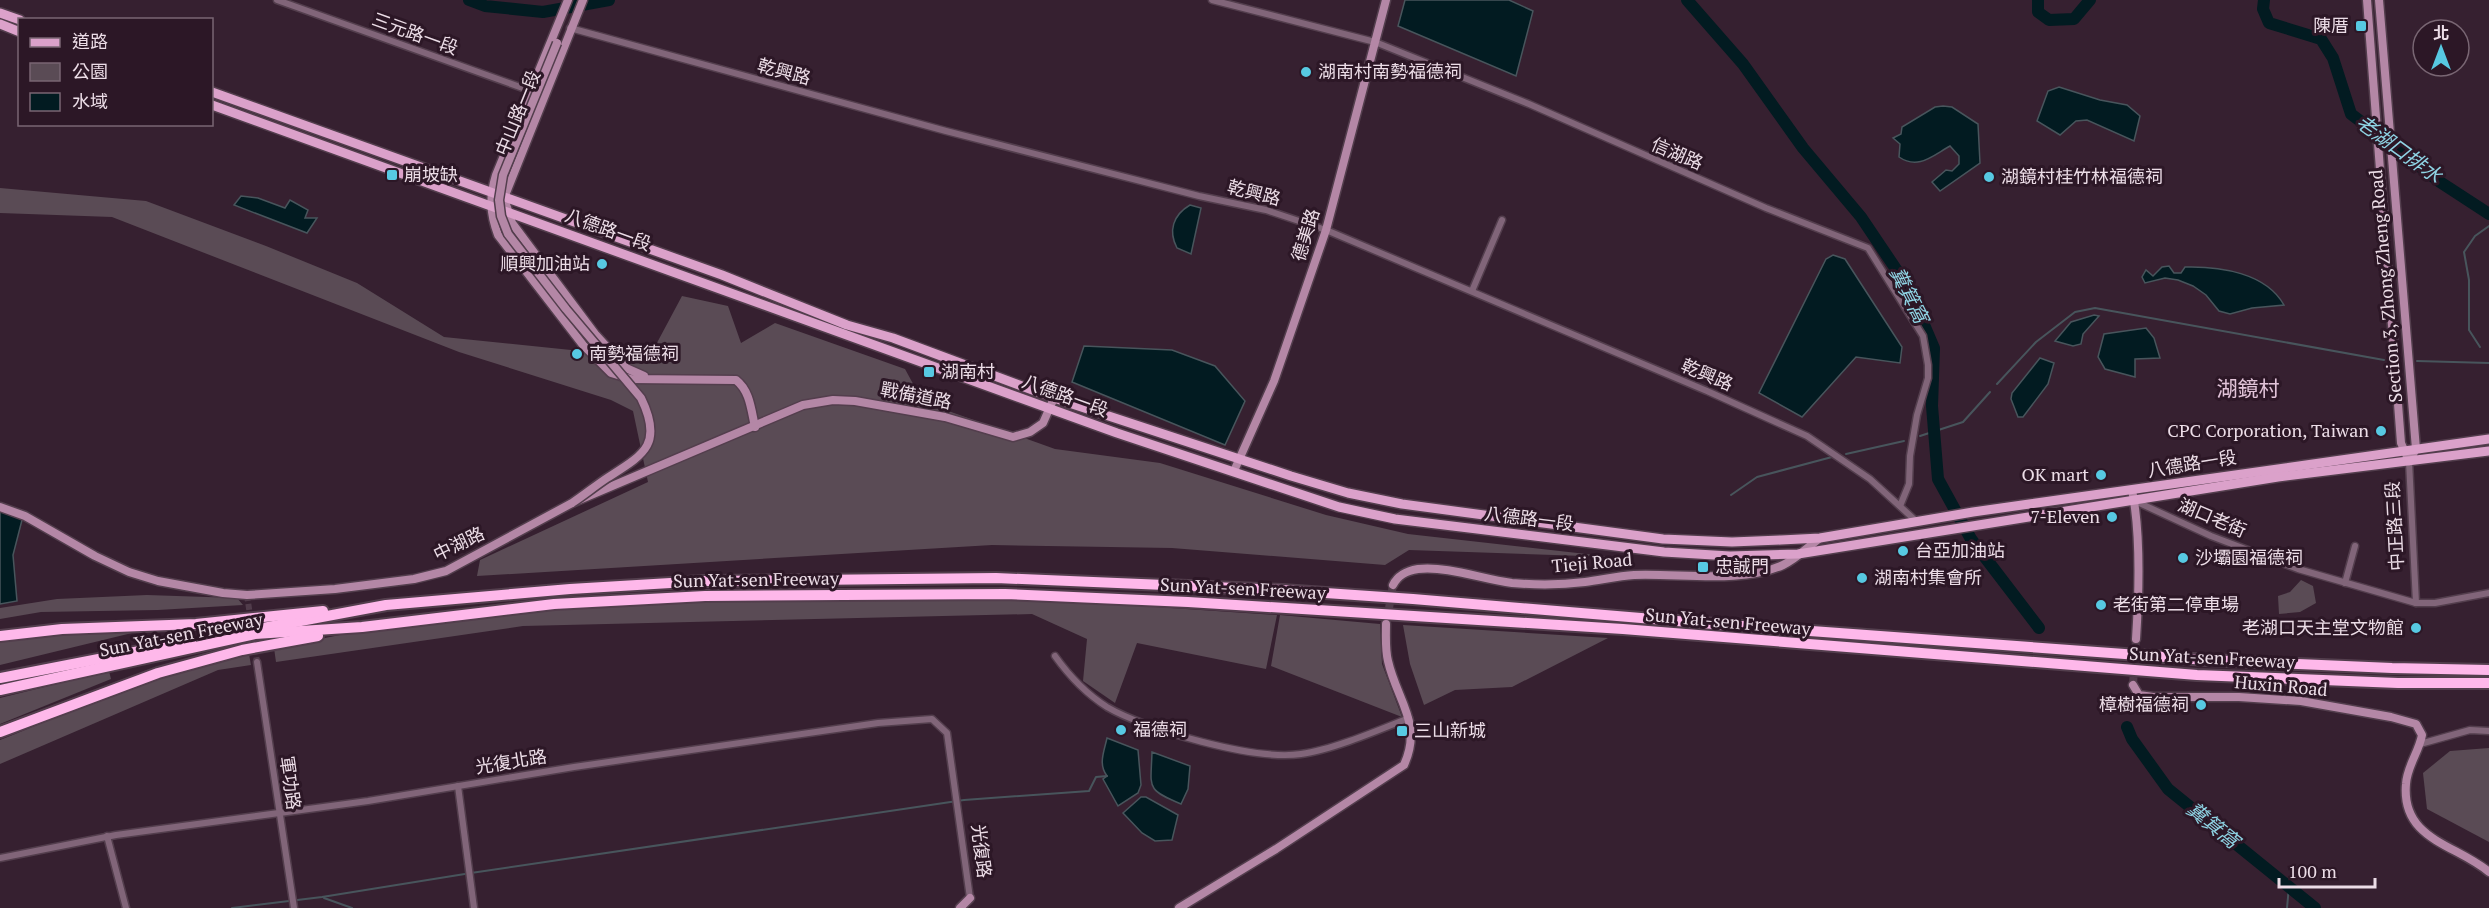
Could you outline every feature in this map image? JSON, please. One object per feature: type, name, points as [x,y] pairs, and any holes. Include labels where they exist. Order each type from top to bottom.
[{"type":"highway","name":"Sun Yat-sen Freeway","points":[[0,678],[386,605],[570,589],[704,581],[996,578],[1282,590],[2207,660],[2489,670]]},
{"type":"highway","name":"Sun Yat-sen Freeway","points":[[0,690],[255,634],[362,627],[554,604],[705,596],[1005,594],[1199,603],[1623,629],[2197,675],[2398,683],[2489,683]]},
{"type":"highway","points":[[0,636],[62,628],[196,624],[386,605]]},
{"type":"highway","points":[[0,732],[158,673],[242,650],[362,627]]},
{"type":"main road","points":[[0,13],[18,19]]},
{"type":"main road","points":[[0,24],[18,31]]},
{"type":"main road","name":"八德路一段","points":[[213,92],[490,194],[722,275],[847,325],[893,338],[1052,402],[1117,433],[1339,507],[1395,519],[1664,552],[1730,556],[1798,554],[2278,477],[2489,451]]},
{"type":"main road","name":"八德路一段","points":[[213,105],[717,286],[846,336],[1348,493],[1402,504],[1663,538],[1732,543],[1820,538],[1973,512],[2489,439]]},
{"type":"street","name":"三元路一段","points":[[277,0],[543,95]]},
{"type":"street","name":"中山路一段","points":[[490,205],[490,194],[502,158],[532,91],[568,0]]},
{"type":"street","name":"中山路一段","points":[[504,198],[543,95],[583,0]]},
{"type":"street","name":"信湖路","points":[[1212,0],[1375,42],[1529,104],[1766,208],[1868,248],[1923,336],[1928,365],[1928,378],[1917,415],[1910,456],[1909,484],[1900,506]]},
{"type":"street","name":"德美路","points":[[1234,471],[1274,381],[1326,230],[1386,0]]},
{"type":"street","points":[[2367,0],[2402,450]]},
{"type":"street","name":"Section 3, Zhong Zheng Road","points":[[2379,0],[2416,448]]},
{"type":"street","points":[[558,24],[556,43],[503,175],[499,192],[501,216],[508,234],[532,266],[641,398],[648,412],[651,429],[648,445],[635,461],[572,503]]},
{"type":"street","points":[[556,43],[570,28]]},
{"type":"street","name":"乾興路","points":[[570,28],[946,131],[1199,196],[1266,210],[1326,230],[1807,436],[1837,454],[1916,521]]},
{"type":"street","points":[[317,143],[321,132]]},
{"type":"street","points":[[504,198],[512,223],[595,334],[626,368],[653,378]]},
{"type":"street","points":[[490,205],[498,235],[583,345],[611,373],[631,379],[735,380],[743,386],[747,394],[755,427]]},
{"type":"street","points":[[1472,291],[1502,220]]},
{"type":"street","name":"戰備道路","points":[[755,427],[803,405],[833,400],[855,401],[945,417],[1013,437],[1030,432],[1043,423],[1052,402]]},
{"type":"street","name":"中湖路","points":[[0,507],[25,516],[129,572],[192,588],[247,595],[335,589],[414,579],[446,571],[572,503],[755,427]]},
{"type":"street","points":[[2409,461],[2416,448]]},
{"type":"street","name":"中正路三段","points":[[2402,450],[2409,461],[2416,603]]},
{"type":"street","points":[[2132,490],[2138,611],[2136,639]]},
{"type":"street","name":"湖口老街","points":[[2134,500],[2211,536],[2276,561],[2416,603],[2435,603],[2489,593]]},
{"type":"street","name":"Tieji Road","points":[[1393,585],[1397,578],[1407,571],[1419,569],[1434,569],[1512,583],[1542,585],[1582,583],[1633,575],[1711,576],[1752,573],[1784,565],[1820,538]]},
{"type":"street","points":[[2345,583],[2355,546]]},
{"type":"street","points":[[1179,908],[1276,849],[1404,765],[1410,753],[1412,737],[1409,718],[1388,662],[1386,624]]},
{"type":"street","points":[[1055,656],[1075,683],[1107,707],[1155,729],[1236,749],[1299,755],[1409,718]]},
{"type":"street","name":"軍功路","points":[[257,662],[294,908]]},
{"type":"street","name":"Huxin Road","points":[[2133,685],[2139,694],[2153,698],[2276,699],[2391,717],[2415,724],[2421,731],[2420,744]]},
{"type":"street","name":"光復北路","points":[[0,858],[107,836],[368,801],[878,723],[932,718],[947,733],[958,808]]},
{"type":"street","points":[[2489,730],[2470,730],[2420,744],[2405,784],[2407,803],[2415,823],[2422,831],[2489,872]]},
{"type":"street","points":[[458,786],[474,908]]},
{"type":"street","name":"光復路","points":[[958,808],[970,898],[966,908]]},
{"type":"street","points":[[107,836],[126,908]]},
{"type":"street","name":"光復路","points":[[960,908],[970,898]]},
{"type":"green space","points":[[0,188],[146,201],[357,283],[444,337],[571,350],[651,354],[682,296],[728,306],[741,343],[775,323],[905,369],[923,402],[1055,449],[1160,463],[1326,515],[1408,534],[1613,557],[1409,550],[1385,565],[1172,548],[992,545],[477,576],[480,560],[648,482],[633,411],[611,400],[459,352],[112,217],[0,213]]},
{"type":"green space","points":[[2301,580],[2313,586],[2316,603],[2300,612],[2279,614],[2278,596],[2290,592]]},
{"type":"green space","points":[[147,595],[237,598],[243,605],[158,610],[41,612],[0,619],[0,608],[57,599]]},
{"type":"green space","points":[[1036,599],[1277,615],[1266,669],[1137,643],[1115,703],[1083,681],[1087,639],[1032,614],[523,626],[276,662],[274,648],[401,623],[555,605]]},
{"type":"green space","points":[[1280,615],[1380,624],[1382,664],[1402,717],[1271,666]]},
{"type":"green space","points":[[1403,625],[1608,638],[1512,687],[1455,690],[1424,705],[1410,664]]},
{"type":"green space","points":[[110,630],[132,633],[0,665],[0,641]]},
{"type":"green space","points":[[249,654],[251,665],[218,670],[0,764],[0,740],[154,680]]},
{"type":"green space","points":[[109,671],[111,679],[0,724],[0,698]]},
{"type":"green space","points":[[2489,748],[2489,842],[2427,809],[2423,773],[2450,751]]},
{"type":"water","points":[[1405,0],[1509,0],[1533,11],[1516,76],[1398,26]]},
{"type":"water","points":[[2059,87],[2100,100],[2127,105],[2140,116],[2134,141],[2087,120],[2076,121],[2060,135],[2037,121],[2048,91]]},
{"type":"water","points":[[1935,107],[1952,107],[1978,124],[1980,163],[1940,191],[1932,182],[1946,170],[1952,171],[1959,164],[1959,156],[1950,146],[1925,160],[1906,161],[1899,157],[1900,144],[1893,138],[1901,134],[1902,127]]},
{"type":"water","points":[[241,196],[258,198],[285,208],[290,200],[308,210],[305,218],[317,218],[307,233],[234,205]]},
{"type":"water","points":[[1190,205],[1201,208],[1191,254],[1177,248],[1173,236],[1176,219]]},
{"type":"water","points":[[1833,255],[1845,259],[1902,347],[1900,363],[1856,357],[1802,417],[1759,393],[1826,259]]},
{"type":"water","points":[[2169,266],[2174,273],[2181,273],[2185,267],[2199,267],[2241,274],[2266,285],[2284,305],[2252,308],[2230,314],[2219,311],[2206,295],[2178,280],[2165,278],[2145,283],[2142,277],[2146,270],[2153,276],[2162,267]]},
{"type":"water","points":[[2094,315],[2099,316],[2083,334],[2081,344],[2073,346],[2055,341],[2071,322]]},
{"type":"water","points":[[2146,328],[2154,338],[2160,358],[2135,359],[2135,377],[2105,369],[2098,357],[2104,334]]},
{"type":"water","points":[[1084,346],[1172,350],[1215,366],[1245,401],[1225,445],[1072,382]]},
{"type":"water","points":[[2040,358],[2054,363],[2048,384],[2023,417],[2018,417],[2011,399],[2012,393]]},
{"type":"water","points":[[0,510],[20,516],[22,520],[13,555],[17,601],[0,604]]},
{"type":"water","points":[[1107,738],[1138,750],[1141,785],[1138,793],[1118,806],[1103,779],[1107,776],[1102,762]]},
{"type":"water","points":[[1152,752],[1190,766],[1188,789],[1181,804],[1161,795],[1153,786],[1151,780]]},
{"type":"water","points":[[1141,797],[1146,797],[1178,815],[1172,840],[1155,841],[1142,833],[1123,813]]},
{"type":"waterway","points":[[469,0],[485,6],[543,12],[609,0]]},
{"type":"waterway","name":"糞箕窩","points":[[1687,0],[1743,64],[1803,148],[1861,217],[1908,287],[1934,348],[1932,406],[1938,479],[1971,539],[2039,628]]},
{"type":"waterway","name":"老湖口排水","points":[[2038,0],[2038,12],[2049,20],[2074,19],[2090,0]]},
{"type":"waterway","name":"老湖口排水","points":[[2264,0],[2263,9],[2269,23],[2321,39],[2333,58],[2351,114],[2440,182],[2489,214]]},
{"type":"waterway","points":[[2480,347],[2469,330],[2469,280],[2464,252],[2475,236],[2489,226]]},
{"type":"waterway","points":[[1997,384],[2036,342],[2075,312],[2095,308],[2384,360]]},
{"type":"waterway","points":[[2417,361],[2489,363]]},
{"type":"waterway","points":[[1920,436],[1963,422],[1990,392]]},
{"type":"waterway","points":[[1846,454],[1904,441]]},
{"type":"waterway","points":[[1731,495],[1757,477],[1832,457]]},
{"type":"waterway","name":"糞箕窩","points":[[2127,727],[2132,739],[2168,789],[2315,908]]},
{"type":"waterway","points":[[232,908],[322,897],[964,800],[1089,791],[1096,777],[1107,776]]},
{"type":"waterway","points":[[2287,908],[2289,886]]},
{"type":"waterway","points":[[324,898],[352,908]]},
{"type":"tunnel","points":[[1387,620],[1393,585]]},
{"type":"tunnel","points":[[247,595],[257,662]]},
{"type":"tunnel","points":[[2133,685],[2136,639]]},
{"type":"place","name":"陳厝","points":[[2361,26]]},
{"type":"place","name":"湖南村南勢福德祠","points":[[1306,72]]},
{"type":"place","name":"崩坡缺","points":[[392,175]]},
{"type":"place","name":"湖鏡村桂竹林福德祠","points":[[1989,177]]},
{"type":"place","name":"順興加油站","points":[[602,264]]},
{"type":"place","name":"南勢福德祠","points":[[577,354]]},
{"type":"place","name":"湖南村","points":[[929,372]]},
{"type":"place","name":"CPC Corporation, Taiwan","points":[[2381,431]]},
{"type":"place","name":"OK mart","points":[[2101,475]]},
{"type":"place","name":"7-Eleven","points":[[2112,517]]},
{"type":"place","name":"台亞加油站","points":[[1903,551]]},
{"type":"place","name":"沙壩園福德祠","points":[[2183,558]]},
{"type":"place","name":"忠誠門","points":[[1703,567]]},
{"type":"place","name":"湖南村集會所","points":[[1862,578]]},
{"type":"place","name":"老街第二停車場","points":[[2101,605]]},
{"type":"place","name":"老湖口天主堂文物館","points":[[2416,628]]},
{"type":"place","name":"樟樹福德祠","points":[[2201,705]]},
{"type":"place","name":"福德祠","points":[[1121,730]]},
{"type":"place","name":"三山新城","points":[[1402,731]]},
{"type":"district","name":"湖鏡村","points":[[2248,389]]}]
